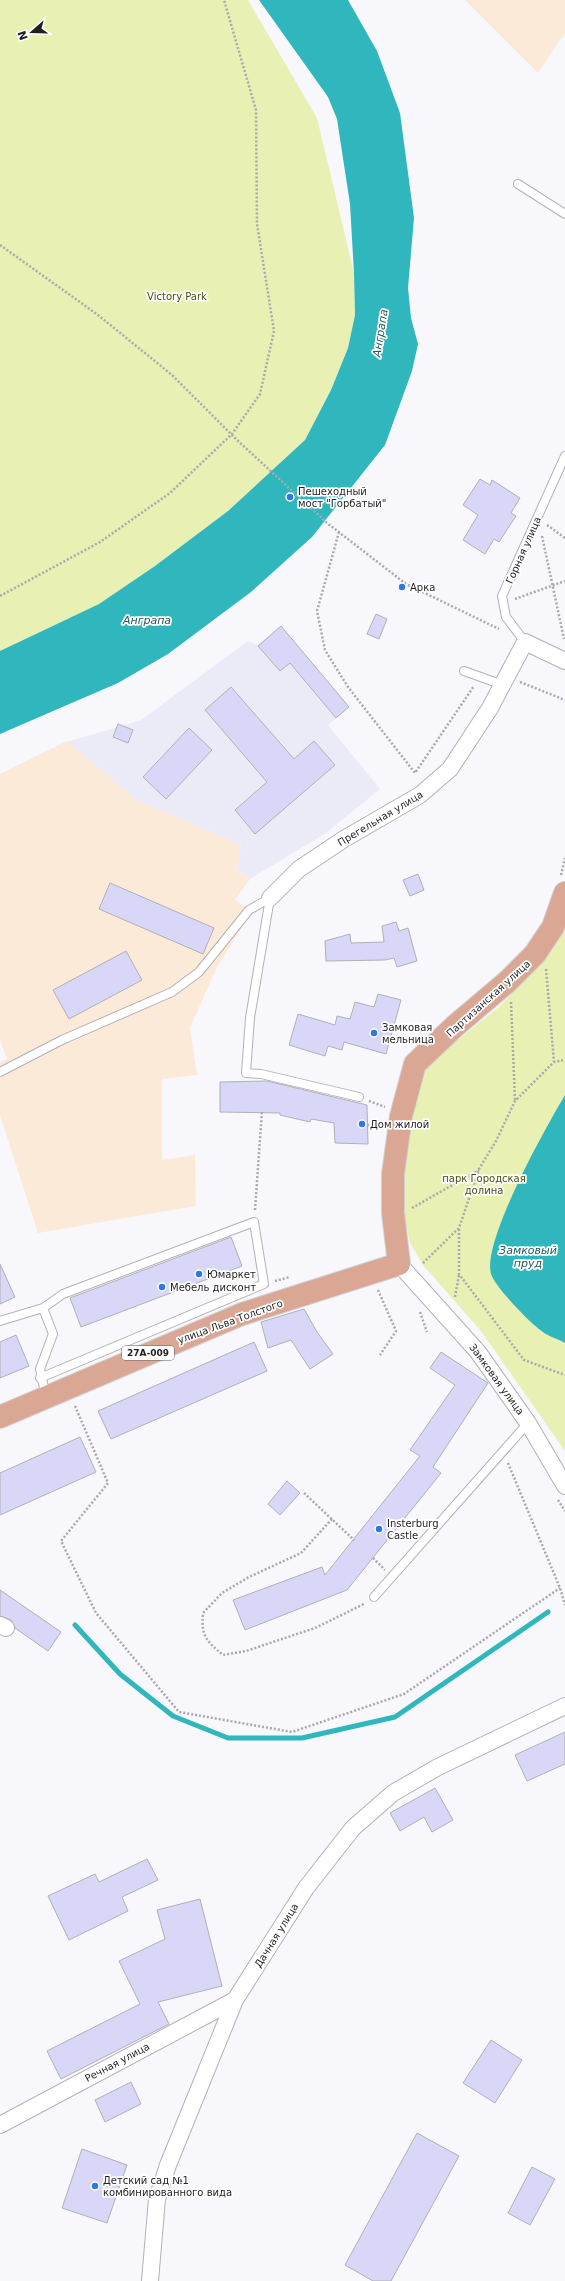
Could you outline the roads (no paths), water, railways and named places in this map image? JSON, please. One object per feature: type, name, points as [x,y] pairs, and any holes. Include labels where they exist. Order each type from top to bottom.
[{"type":"main road","name":"Партизанская улица","points":[[399,1264],[393,1213],[394,1174],[401,1116],[415,1064],[507,982],[535,954],[553,927],[565,893]]},
{"type":"main road","name":"улица Льва Толстого","points":[[0,1417],[44,1388],[68,1389],[242,1314],[399,1264]]},
{"type":"street","points":[[525,642],[565,661]]},
{"type":"street","name":"Прегельная улица","points":[[270,898],[298,869],[344,839],[420,795],[450,769],[490,708],[525,642]]},
{"type":"street","name":"Замковая улица","points":[[399,1264],[478,1352],[528,1423],[561,1492]]},
{"type":"street","name":"Дачная улица","points":[[150,2281],[157,2199],[168,2165],[235,2000],[306,1888],[353,1828],[393,1793],[432,1771],[564,1707]]},
{"type":"street","name":"Речная улица","points":[[0,2125],[235,2000]]},
{"type":"lane","points":[[518,184],[565,214]]},
{"type":"lane","name":"Горная улица","points":[[525,642],[506,617],[502,596],[565,456]]},
{"type":"lane","points":[[464,671],[505,681]]},
{"type":"lane","points":[[0,1072],[62,1040],[172,992],[200,972],[250,910],[270,898]]},
{"type":"lane","points":[[270,898],[250,1018],[246,1073],[261,1074],[359,1097]]},
{"type":"lane","points":[[0,1321],[43,1308],[63,1294],[254,1222],[264,1284],[44,1388],[40,1369],[44,1352],[53,1334],[43,1308]]},
{"type":"lane","points":[[374,1597],[502,1450],[528,1423]]},
{"type":"water","name":"Анграпа","points":[[259,0],[348,0],[377,51],[400,113],[414,218],[408,288],[411,318],[418,344],[412,371],[385,445],[312,537],[251,592],[168,654],[118,683],[0,734],[0,651],[99,604],[155,566],[228,511],[305,440],[331,390],[348,348],[355,315],[354,273],[350,204],[337,119],[328,97]]},
{"type":"water","name":"Замковый пруд","points":[[565,1095],[565,1343],[548,1335],[532,1324],[499,1288],[491,1274],[491,1258],[496,1237],[505,1211],[531,1157]]},
{"type":"waterway","points":[[75,1625],[120,1674],[173,1716],[228,1738],[302,1738],[395,1717],[548,1612]]},
{"type":"place","name":"Пешеходный мост \"Горбатый\"","points":[[290,497]]},
{"type":"place","name":"Арка","points":[[402,587]]},
{"type":"place","name":"Замковая мельница","points":[[374,1033]]},
{"type":"place","name":"Дом жилой","points":[[362,1124]]},
{"type":"place","name":"Юмаркет","points":[[199,1274]]},
{"type":"place","name":"Мебель дисконт","points":[[162,1287]]},
{"type":"place","name":"Insterburg Castle","points":[[379,1529]]},
{"type":"place","name":"Детский сад №1 комбинированного вида","points":[[95,2186]]},
{"type":"park label","name":"Victory Park","points":[[177,296]]},
{"type":"park label","name":"парк Городская долина","points":[[484,1184]]}]
